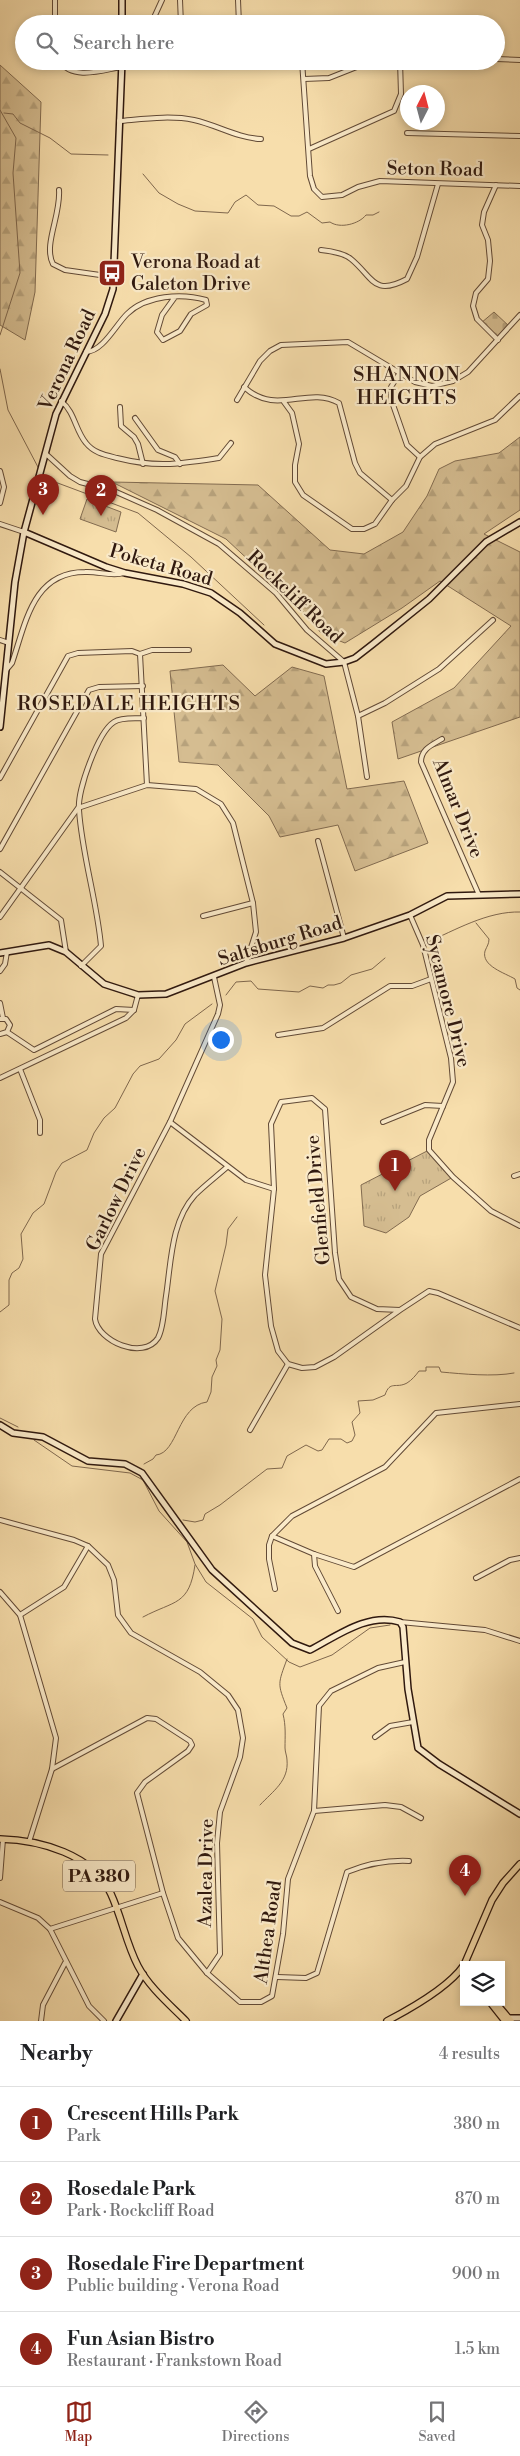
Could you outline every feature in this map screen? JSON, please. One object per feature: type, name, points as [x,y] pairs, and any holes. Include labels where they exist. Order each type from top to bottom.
[{"type":"main road","name":"PA 380","points":[[1,1839],[29,1842],[54,1849],[87,1866],[102,1880],[116,1907],[131,1950],[143,1974],[186,2021]]},
{"type":"main road","points":[[466,1961],[492,1900],[503,1883],[520,1864]]},
{"type":"main road","points":[[387,2021],[399,2018],[460,1975]]},
{"type":"main road","points":[[494,2006],[508,2020]]},
{"type":"main road","points":[[498,2006],[508,2020]]},
{"type":"street","points":[[55,0],[55,15]]},
{"type":"street","points":[[122,0],[122,15]]},
{"type":"street","points":[[155,15],[162,0]]},
{"type":"street","points":[[180,0],[181,15]]},
{"type":"street","points":[[238,0],[239,15]]},
{"type":"street","points":[[505,59],[520,60]]},
{"type":"street","points":[[70,70],[85,73],[97,70]]},
{"type":"street","name":"Verona Road","points":[[0,727],[17,561],[24,532],[62,401],[112,297],[121,70]]},
{"type":"street","points":[[303,70],[309,150],[394,111],[400,94],[400,70]]},
{"type":"street","points":[[304,79],[329,78],[349,70]]},
{"type":"street","points":[[119,121],[174,118],[192,120],[246,138],[261,139]]},
{"type":"street","points":[[407,133],[520,136]]},
{"type":"street","name":"Seton Road","points":[[309,150],[310,176],[314,189],[322,197],[342,195],[358,187],[380,181],[520,186]]},
{"type":"street","points":[[321,250],[350,258],[368,279],[378,285],[397,284],[407,279],[417,256],[438,184]]},
{"type":"street","points":[[496,184],[484,212],[482,224],[488,240],[488,280],[476,293],[473,306],[477,319],[498,340]]},
{"type":"street","points":[[59,190],[60,204],[48,250],[54,264],[65,270],[114,277]]},
{"type":"street","points":[[86,352],[96,351],[133,309],[156,299],[175,297],[201,299],[206,300],[207,305],[191,314],[180,331],[163,340],[157,332],[160,320],[175,297]]},
{"type":"street","points":[[237,400],[260,361],[270,351],[281,345],[348,342],[358,346],[399,374],[415,382],[432,386],[453,381],[468,372],[520,315]]},
{"type":"street","points":[[399,374],[391,387],[391,399],[406,444],[420,457]]},
{"type":"street","points":[[244,387],[255,397],[284,402],[315,397],[329,397],[339,403],[355,463],[360,473],[392,500]]},
{"type":"street","points":[[284,402],[292,413],[296,424],[299,444],[295,465],[295,482],[303,495],[352,529],[364,529],[375,524],[392,500],[406,486],[420,457],[435,444],[495,420],[520,396]]},
{"type":"street","points":[[62,401],[70,408],[82,436],[95,452],[143,464],[180,464],[219,458],[231,443]]},
{"type":"street","points":[[120,407],[121,426],[138,444],[143,464]]},
{"type":"street","points":[[135,418],[158,450],[175,457],[180,464]]},
{"type":"street","name":"Rockcliff Road","points":[[46,454],[70,476],[80,482],[114,491],[156,510],[219,544],[276,593],[322,645],[344,662],[358,716],[367,777]]},
{"type":"street","points":[[0,471],[4,487],[0,503]]},
{"type":"street","name":"Poketa Road","points":[[0,524],[125,573],[184,584],[211,593],[240,613],[275,644],[326,664],[344,662],[354,658],[429,599],[486,542],[520,522]]},
{"type":"street","points":[[7,669],[12,663],[35,598],[44,587],[59,576],[75,573],[125,573]]},
{"type":"street","points":[[358,716],[385,703],[434,673],[493,620]]},
{"type":"street","points":[[0,640],[9,643]]},
{"type":"street","points":[[0,778],[68,656],[78,653],[132,651],[140,654],[152,650],[189,650]]},
{"type":"street","points":[[140,654],[147,785]]},
{"type":"street","points":[[0,850],[89,690],[99,687],[143,686]]},
{"type":"street","points":[[0,917],[78,808],[94,749],[109,727],[115,722],[122,720],[144,718]]},
{"type":"street","name":"Almar Drive","points":[[442,739],[426,749],[421,762],[479,896]]},
{"type":"street","points":[[78,808],[147,785],[196,789],[221,804],[233,823],[253,903],[256,932],[246,963]]},
{"type":"street","points":[[78,808],[101,946],[81,966]]},
{"type":"street","points":[[318,841],[344,938]]},
{"type":"street","points":[[0,872],[62,920],[66,952]]},
{"type":"street","name":"Saltsburg Road","points":[[0,953],[49,945],[66,952],[104,984],[138,995],[166,994],[246,963],[344,938],[410,915],[453,894],[479,896],[520,894]]},
{"type":"street","points":[[203,916],[253,903]]},
{"type":"street","name":"Sycamore Drive","points":[[410,915],[423,944],[451,1058],[453,1082],[429,1140],[429,1150],[453,1177],[491,1211],[520,1226]]},
{"type":"street","points":[[0,972],[5,964],[7,952]]},
{"type":"street","points":[[214,977],[220,1010],[170,1122],[246,1180],[274,1189],[265,1275],[271,1326],[278,1351],[288,1364],[302,1368],[315,1367],[334,1358],[429,1291],[438,1293],[520,1328]]},
{"type":"street","points":[[278,1035],[323,1028],[390,986],[412,986],[431,979]]},
{"type":"street","points":[[0,1078],[126,1018],[134,1010],[138,995]]},
{"type":"street","points":[[0,1003],[2,1018],[10,1025],[8,1032]]},
{"type":"street","points":[[0,1034],[8,1032],[34,1050],[116,1009],[134,1010]]},
{"type":"street","points":[[20,1069],[40,1120],[40,1133]]},
{"type":"street","name":"Glenfield Drive","points":[[274,1189],[271,1124],[281,1102],[312,1098],[325,1109],[335,1253],[339,1279],[351,1297],[377,1309],[400,1310]]},
{"type":"street","points":[[382,1122],[425,1105],[443,1106]]},
{"type":"street","name":"Garlow Drive","points":[[170,1122],[101,1254],[95,1319],[96,1328],[101,1334],[137,1349],[148,1346],[158,1338],[163,1320],[175,1233],[185,1209],[195,1195],[227,1167]]},
{"type":"street","points":[[514,1176],[520,1174]]},
{"type":"street","points":[[250,1430],[288,1364]]},
{"type":"street","points":[[275,1589],[269,1559],[272,1536],[292,1516],[385,1466],[436,1413],[520,1404]]},
{"type":"street","points":[[0,1425],[13,1433],[43,1437],[88,1461],[125,1464],[142,1473],[212,1570],[292,1643],[310,1650],[355,1626],[375,1620],[392,1619],[400,1622],[485,1630],[520,1641]]},
{"type":"street","points":[[272,1536],[314,1554],[354,1566],[520,1479]]},
{"type":"street","name":"Azalea Drive","points":[[0,1520],[74,1540],[88,1546],[108,1564],[114,1580],[118,1616],[131,1633],[200,1672],[228,1694],[238,1710],[243,1738],[240,1757],[220,1812],[217,1843],[220,1954],[207,1973]]},
{"type":"street","points":[[20,1615],[64,1587],[88,1546]]},
{"type":"street","points":[[314,1554],[315,1566],[338,1611]]},
{"type":"street","points":[[476,1578],[510,1560],[520,1558]]},
{"type":"street","points":[[0,1592],[20,1615],[56,1738],[52,1769],[29,1842]]},
{"type":"street","points":[[400,1622],[403,1627],[413,1722],[418,1748],[439,1764],[520,1814]]},
{"type":"street","name":"Althea Road","points":[[52,1769],[147,1718],[156,1719],[190,1741],[192,1746],[188,1751],[145,1782],[137,1793],[162,1892],[178,1938],[207,1973],[240,2002],[261,2002],[272,1996],[277,1977],[288,1879],[314,1811],[319,1706],[332,1691],[378,1668],[406,1662]]},
{"type":"street","points":[[375,1737],[390,1726],[413,1722]]},
{"type":"street","points":[[314,1811],[385,1805],[401,1807],[421,1818]]},
{"type":"street","points":[[0,1878],[1,1839]]},
{"type":"street","points":[[277,1977],[306,1978],[317,1973],[347,1872],[387,1862],[409,1861]]},
{"type":"street","points":[[50,1929],[162,1892]]},
{"type":"street","points":[[0,1902],[38,1918],[50,1929],[65,1963],[89,2006],[104,2021]]},
{"type":"street","points":[[41,2021],[43,2006],[65,1963]]},
{"type":"street","points":[[116,2021],[143,1974]]},
{"type":"street","points":[[508,2020],[520,2018]]},
{"type":"green space","points":[[0,65],[41,102],[35,292],[25,340],[0,325]]},
{"type":"green space","points":[[494,312],[510,327],[498,340],[481,323]]},
{"type":"green space","points":[[520,437],[520,510],[484,534],[520,552],[520,717],[398,759],[392,722],[454,688],[511,626],[440,581],[402,608],[345,643],[322,634],[298,606],[226,539],[112,482],[258,485],[330,550],[364,554],[403,532],[427,496],[439,469],[455,461],[499,453]]},
{"type":"green space","points":[[87,499],[121,512],[116,532],[80,519]]},
{"type":"green space","points":[[223,665],[255,696],[292,667],[324,676],[347,789],[404,781],[428,843],[355,871],[338,825],[280,837],[269,816],[218,765],[179,762],[170,671]]},
{"type":"green space","points":[[429,1150],[453,1177],[420,1196],[409,1217],[386,1233],[364,1226],[361,1185]]},
{"type":"waterway","points":[[0,110],[16,138],[13,173],[20,273],[0,335]]},
{"type":"waterway","points":[[4,113],[13,114],[20,123],[50,138],[71,154],[108,155]]},
{"type":"waterway","points":[[143,174],[159,193],[195,211],[228,213],[235,202],[246,195],[258,205],[274,206],[291,216],[299,216],[307,212],[322,223],[330,222],[344,225],[359,221],[366,215],[373,215],[379,212]]},
{"type":"waterway","points":[[0,369],[8,410],[39,469]]},
{"type":"waterway","points":[[42,472],[47,479],[138,513],[191,557],[264,625]]},
{"type":"waterway","points":[[426,943],[484,918],[520,912]]},
{"type":"waterway","points":[[476,923],[489,939],[485,951],[487,961],[490,965],[515,979],[517,988],[520,990]]},
{"type":"waterway","points":[[226,995],[236,982],[251,981],[258,989],[299,992],[310,986],[323,988],[328,985],[341,983],[351,975],[372,969],[385,958]]},
{"type":"waterway","points":[[0,1312],[9,1305],[9,1280],[12,1273],[19,1268],[23,1259],[21,1234],[33,1213],[44,1204],[56,1172],[62,1163],[87,1150],[94,1133],[104,1118],[115,1108],[133,1074],[140,1066],[159,1059],[176,1040],[185,1024],[212,1004]]},
{"type":"waterway","points":[[144,1464],[169,1446],[189,1412],[197,1405],[207,1402],[211,1392],[212,1377],[217,1366],[216,1360],[220,1350],[222,1319],[215,1291],[228,1229],[237,1217]]},
{"type":"waterway","points":[[183,1520],[195,1522],[203,1520],[205,1514],[220,1505],[267,1469],[282,1468],[287,1456],[306,1445],[318,1451],[322,1450],[329,1439],[341,1439],[347,1443],[352,1441],[355,1435],[352,1422],[360,1413],[358,1401],[373,1400],[385,1395],[391,1386],[407,1383],[419,1371],[426,1371],[426,1367],[439,1367],[441,1372],[468,1374],[497,1375],[514,1373]]},
{"type":"waterway","points":[[0,1418],[18,1427]]},
{"type":"waterway","points":[[34,1440],[72,1466],[130,1473],[143,1480],[159,1511],[187,1542],[195,1564],[206,1582],[253,1619],[262,1637],[289,1662],[300,1667],[332,1655],[370,1628],[390,1625]]},
{"type":"waterway","points":[[143,1617],[179,1600],[189,1588],[195,1565]]},
{"type":"waterway","points":[[260,1805],[283,1780],[287,1767],[283,1714],[287,1708],[280,1688],[287,1659]]},
{"type":"place","name":"Verona Road at Galeton Drive","points":[[112,273]]},
{"type":"place","name":"Rosedale Fire Department","points":[[43,515]]},
{"type":"place","name":"Rosedale Park","points":[[101,516]]},
{"type":"place","name":"Crescent Hills Park","points":[[395,1191]]},
{"type":"place","name":"Fun Asian Bistro","points":[[465,1896]]},
{"type":"district","name":"SHANNON HEIGHTS","points":[[407,386]]},
{"type":"district","name":"ROSEDALE HEIGHTS","points":[[129,704]]}]
